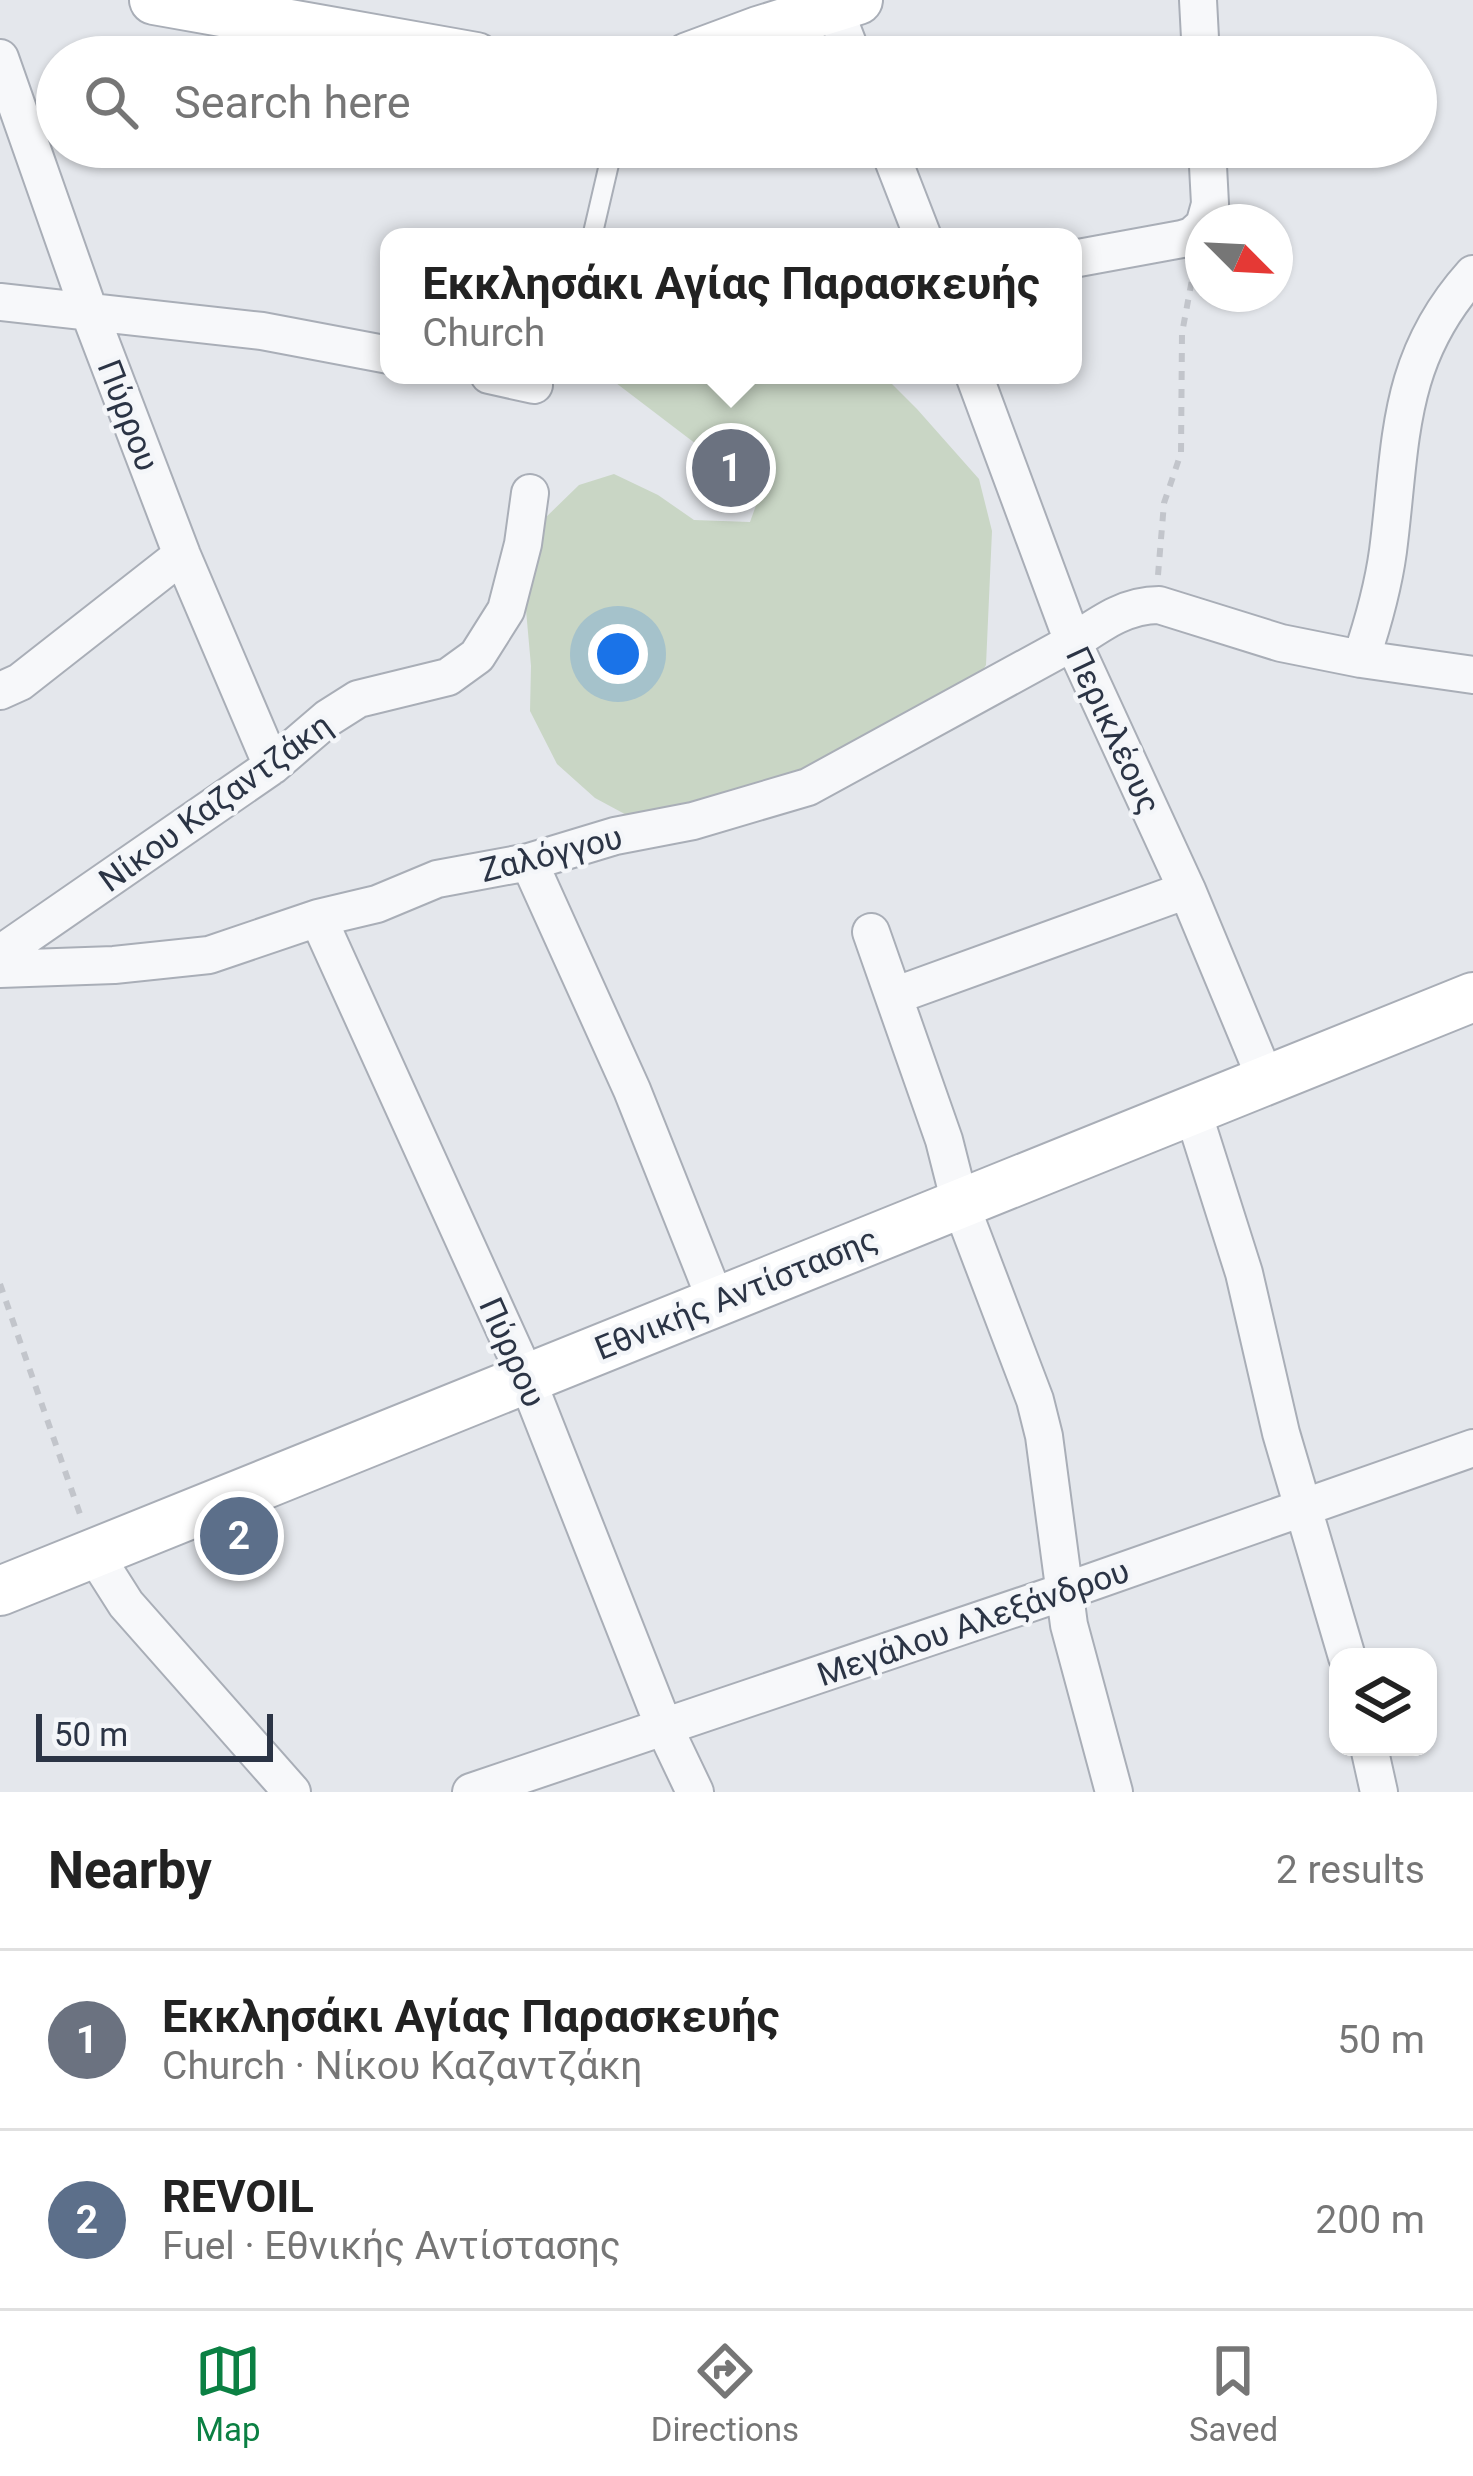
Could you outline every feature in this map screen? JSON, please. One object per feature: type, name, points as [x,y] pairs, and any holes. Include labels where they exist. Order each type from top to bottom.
[{"type":"main road","points":[[154,0],[357,36]]},
{"type":"main road","points":[[751,36],[846,4]]},
{"type":"main road","name":"Εθνικής Αντίστασης","points":[[0,1591],[1473,998]]},
{"type":"street","points":[[1198,0],[1201,36]]},
{"type":"street","points":[[846,4],[850,36]]},
{"type":"street","name":"Πύρρου","points":[[0,58],[36,160]]},
{"type":"street","name":"Πύρρου","points":[[39,168],[182,555],[272,766]]},
{"type":"street","points":[[896,168],[919,228]]},
{"type":"street","points":[[1208,168],[1210,204]]},
{"type":"street","points":[[1082,257],[1185,237]]},
{"type":"street","points":[[1361,659],[1381,590],[1408,393],[1436,322],[1473,274]]},
{"type":"street","points":[[0,302],[262,331],[380,353]]},
{"type":"street","points":[[526,384],[534,386]]},
{"type":"street","name":"Περικλέους","points":[[977,384],[1073,642],[1187,890],[1266,1080]]},
{"type":"street","name":"Νίκου Καζαντζάκη","points":[[0,954],[272,766],[358,699],[448,677],[477,656],[506,610],[530,493]]},
{"type":"street","points":[[0,692],[20,682],[182,555]]},
{"type":"street","points":[[1159,605],[1281,643],[1473,674]]},
{"type":"street","name":"Ζαλόγγου","points":[[0,969],[114,965],[209,955],[376,904],[437,879],[529,862],[808,787],[1124,611],[1159,605]]},
{"type":"street","points":[[529,862],[632,1090],[716,1301]]},
{"type":"street","points":[[895,996],[1187,890]]},
{"type":"street","name":"Πύρρου","points":[[318,918],[526,1377],[664,1727],[695,1792]]},
{"type":"street","points":[[871,932],[944,1140],[960,1203],[1035,1400],[1044,1436],[1063,1592],[1114,1792]]},
{"type":"street","points":[[1192,1109],[1244,1273],[1281,1433],[1344,1648]]},
{"type":"street","name":"Μεγάλου Αλεξάνδρου","points":[[471,1792],[1473,1448]]},
{"type":"street","points":[[93,1552],[126,1604],[292,1792]]},
{"type":"street","points":[[1371,1756],[1379,1792]]},
{"type":"lane","points":[[594,228],[609,168]]},
{"type":"path","points":[[1159,605],[1158,551],[1164,503],[1181,453],[1186,312]]},
{"type":"path","points":[[0,1284],[93,1552]]},
{"type":"green space","points":[[617,384],[892,384],[979,479],[992,531],[986,665],[975,683],[804,778],[634,819],[595,798],[557,764],[530,711],[526,610],[531,560],[541,522],[579,485],[614,474],[658,495],[694,520],[750,522],[768,472],[700,447]]},
{"type":"building","points":[[262,1510],[278,1546],[228,1569],[211,1534]]},
{"type":"place","name":"Εκκλησάκι Αγίας Παρασκευής","points":[[731,468]]},
{"type":"place","name":"REVOIL","points":[[239,1536]]}]
